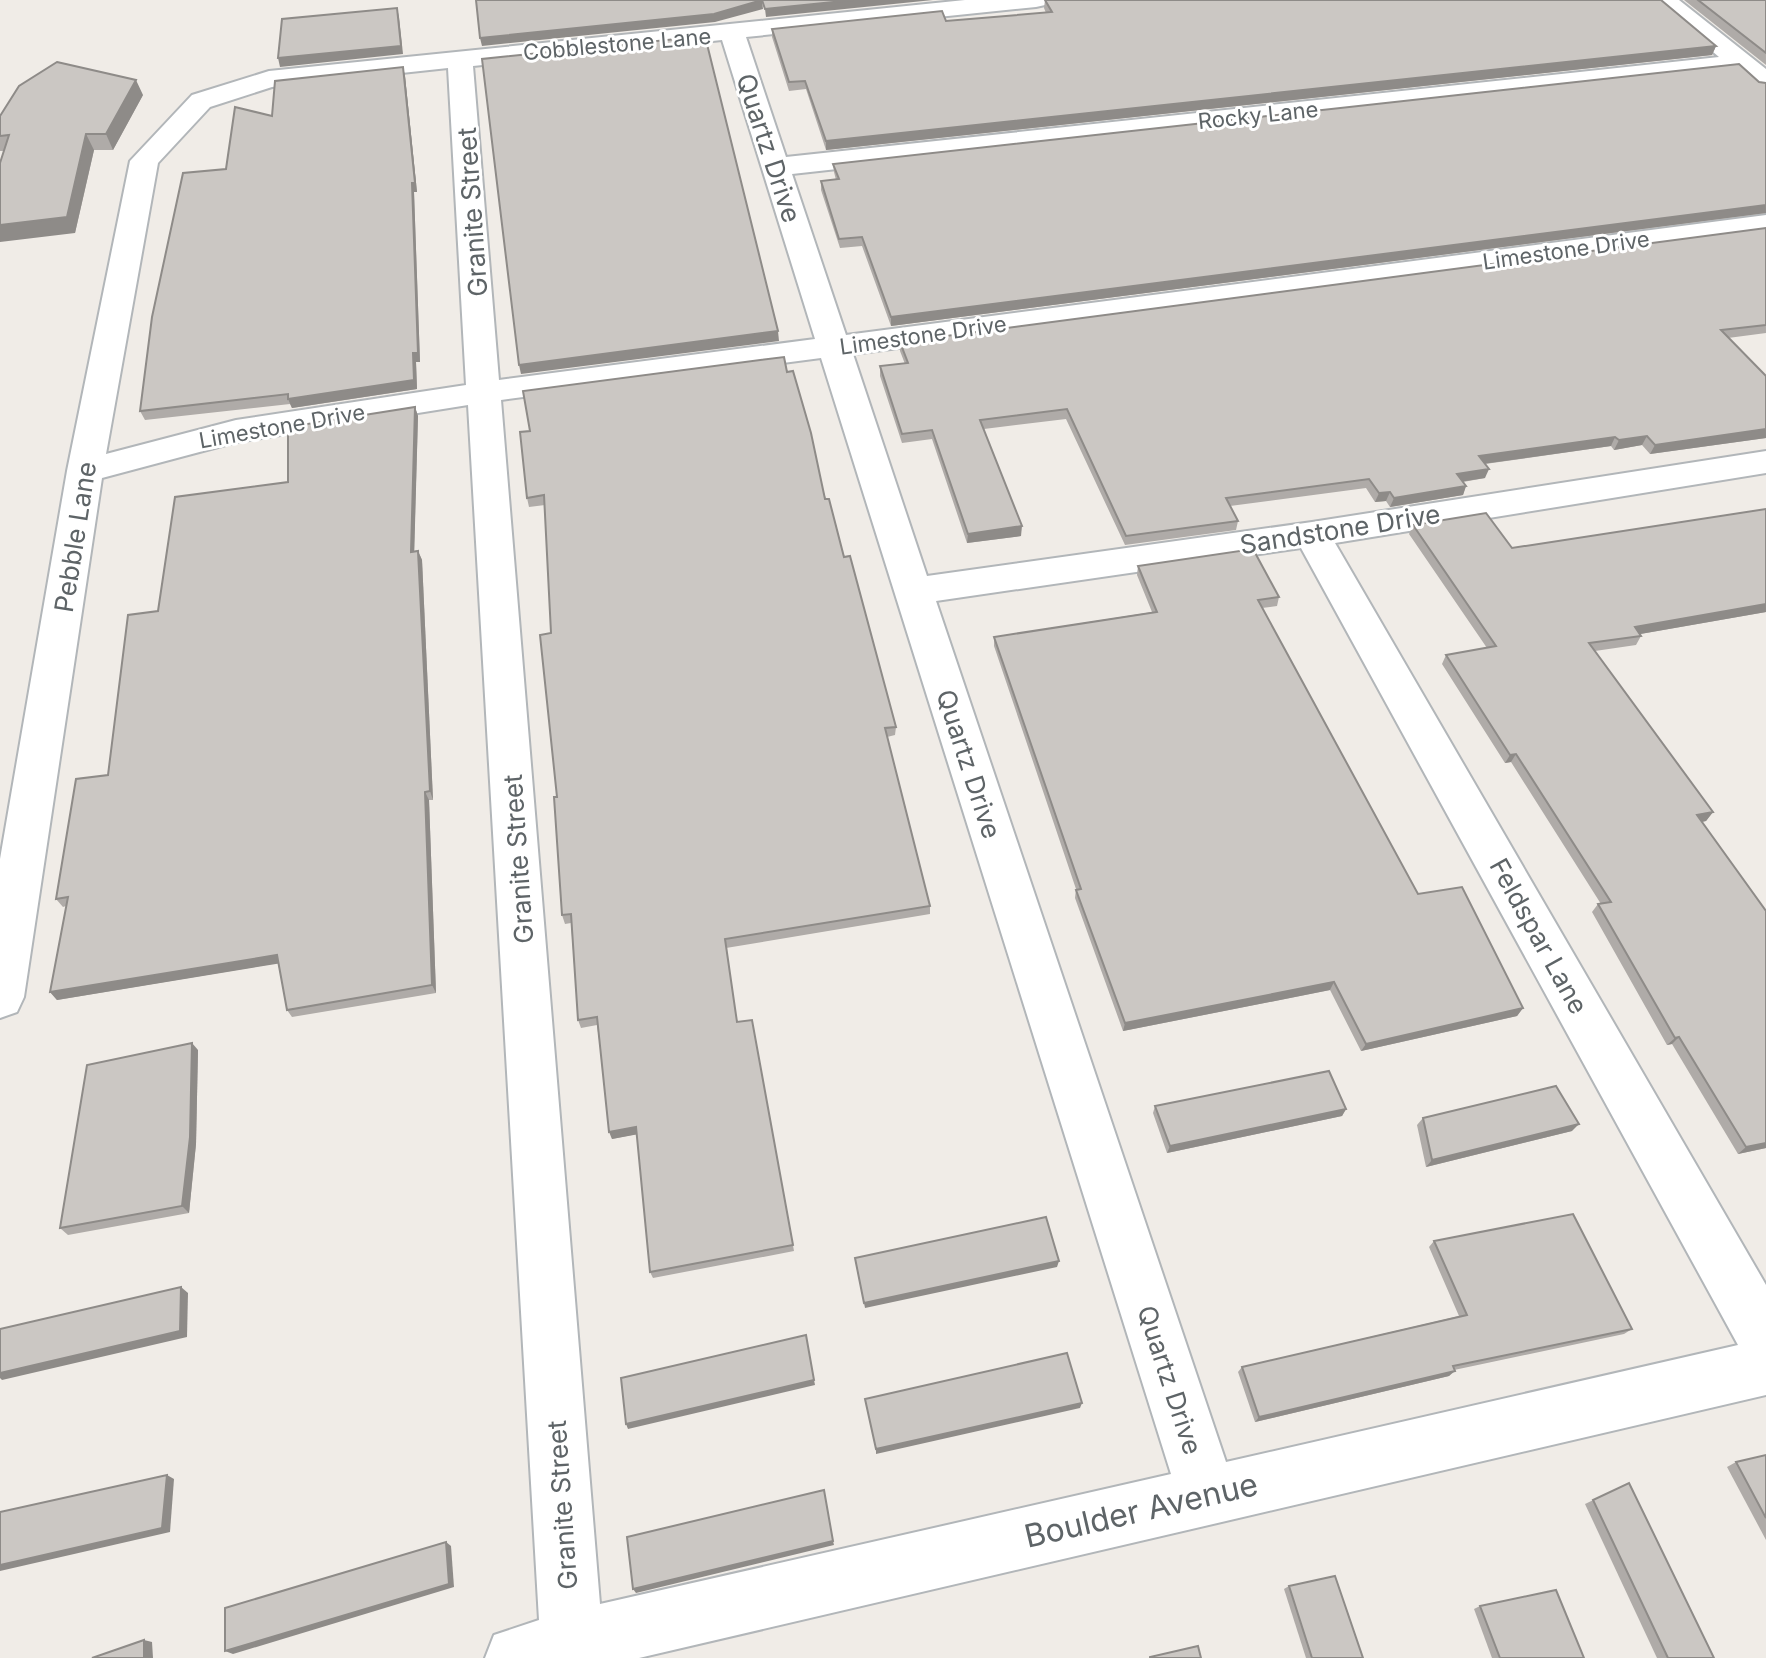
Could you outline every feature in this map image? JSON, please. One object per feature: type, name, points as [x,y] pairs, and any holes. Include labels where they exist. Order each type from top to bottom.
[{"type":"street","name":"Cobblestone Lane","points":[[201,101],[269,79],[1036,0]]},
{"type":"street","points":[[1664,0],[1766,82]]},
{"type":"street","name":"Quartz Drive","points":[[732,33],[1207,1495]]},
{"type":"street","name":"Granite Street","points":[[460,59],[486,392],[554,1653]]},
{"type":"street","name":"Rocky Lane","points":[[776,167],[1741,62]]},
{"type":"street","name":"Pebble Lane","points":[[0,997],[85,471],[144,161],[201,101]]},
{"type":"street","name":"Limestone Drive","points":[[85,471],[236,431],[486,392],[1766,224]]},
{"type":"street","name":"Sandstone Drive","points":[[913,591],[1312,534],[1766,462]]},
{"type":"street","name":"Feldspar Lane","points":[[1312,534],[1766,1339]]},
{"type":"street","name":"Boulder Avenue","points":[[554,1653],[1207,1495],[1766,1367]]},
{"type":"building","points":[[476,0],[762,0],[714,14],[480,38]]},
{"type":"building","points":[[762,0],[853,0],[765,9]]},
{"type":"building","points":[[1045,0],[1661,0],[1716,46],[826,141],[805,81],[789,82],[772,29],[942,11],[946,21],[1052,12]]},
{"type":"building","points":[[1698,0],[1766,0],[1766,53]]},
{"type":"building","points":[[397,8],[401,46],[278,58],[282,19]]},
{"type":"building","points":[[705,36],[778,331],[519,365],[482,59]]},
{"type":"building","points":[[57,62],[136,80],[106,134],[86,134],[67,217],[0,225],[0,163],[9,135],[0,136],[0,116],[19,86]]},
{"type":"building","points":[[1739,64],[1759,82],[1766,83],[1766,205],[891,317],[862,237],[839,239],[821,181],[839,179],[833,164]]},
{"type":"building","points":[[403,67],[415,183],[412,183],[418,353],[413,353],[414,380],[288,399],[288,394],[140,411],[152,317],[183,173],[226,169],[235,107],[272,116],[275,81]]},
{"type":"building","points":[[1766,228],[1766,325],[1721,330],[1766,376],[1766,429],[1655,445],[1647,436],[1619,440],[1615,437],[1479,456],[1489,469],[1457,474],[1466,486],[1394,498],[1390,492],[1379,493],[1369,479],[1226,498],[1238,521],[1126,536],[1067,409],[980,420],[1022,526],[968,534],[932,430],[902,434],[880,366],[908,363],[900,342]]},
{"type":"building","points":[[784,357],[787,372],[793,371],[811,433],[825,499],[829,499],[844,557],[850,556],[896,727],[885,728],[930,906],[725,939],[737,1022],[752,1020],[793,1245],[650,1272],[636,1127],[609,1132],[597,1017],[578,1020],[571,914],[562,915],[554,797],[557,797],[540,635],[551,633],[544,495],[527,498],[520,432],[530,431],[523,391]]},
{"type":"building","points":[[415,407],[411,552],[418,551],[430,791],[425,792],[432,985],[287,1010],[277,955],[50,992],[68,897],[56,899],[76,779],[108,775],[128,615],[158,611],[175,497],[288,482],[288,427]]},
{"type":"building","points":[[1766,509],[1766,604],[1635,627],[1641,636],[1589,643],[1713,812],[1697,815],[1766,911],[1766,1143],[1746,1147],[1679,1037],[1675,1038],[1598,904],[1611,902],[1516,754],[1510,755],[1446,655],[1496,646],[1413,525],[1486,513],[1512,548]]},
{"type":"building","points":[[1253,549],[1279,597],[1258,600],[1418,894],[1462,887],[1523,1008],[1366,1044],[1334,982],[1125,1023],[1076,890],[1081,889],[994,637],[1157,612],[1138,566]]},
{"type":"building","points":[[192,1043],[190,1137],[182,1206],[60,1228],[87,1065]]},
{"type":"building","points":[[1329,1071],[1346,1109],[1170,1146],[1155,1106]]},
{"type":"building","points":[[1556,1086],[1579,1124],[1432,1160],[1423,1118]]},
{"type":"building","points":[[1573,1214],[1632,1329],[1453,1366],[1455,1371],[1259,1417],[1242,1367],[1467,1315],[1434,1241]]},
{"type":"building","points":[[1046,1217],[1059,1261],[864,1303],[855,1258]]},
{"type":"building","points":[[181,1287],[180,1331],[0,1373],[0,1329]]},
{"type":"building","points":[[806,1335],[814,1380],[626,1424],[621,1378]]},
{"type":"building","points":[[1067,1353],[1082,1403],[876,1449],[865,1399]]},
{"type":"building","points":[[1766,1455],[1766,1518],[1736,1462]]},
{"type":"building","points":[[167,1475],[162,1528],[0,1565],[0,1512]]},
{"type":"building","points":[[1629,1483],[1714,1658],[1668,1658],[1593,1500]]},
{"type":"building","points":[[824,1490],[833,1541],[633,1589],[627,1537]]},
{"type":"building","points":[[446,1542],[449,1584],[225,1651],[225,1608]]},
{"type":"building","points":[[1335,1576],[1363,1658],[1312,1658],[1289,1586]]},
{"type":"building","points":[[1556,1590],[1584,1658],[1500,1658],[1480,1606]]},
{"type":"building","points":[[144,1640],[144,1658],[92,1658]]},
{"type":"building","points":[[1198,1646],[1201,1658],[1150,1658],[1150,1657]]}]
